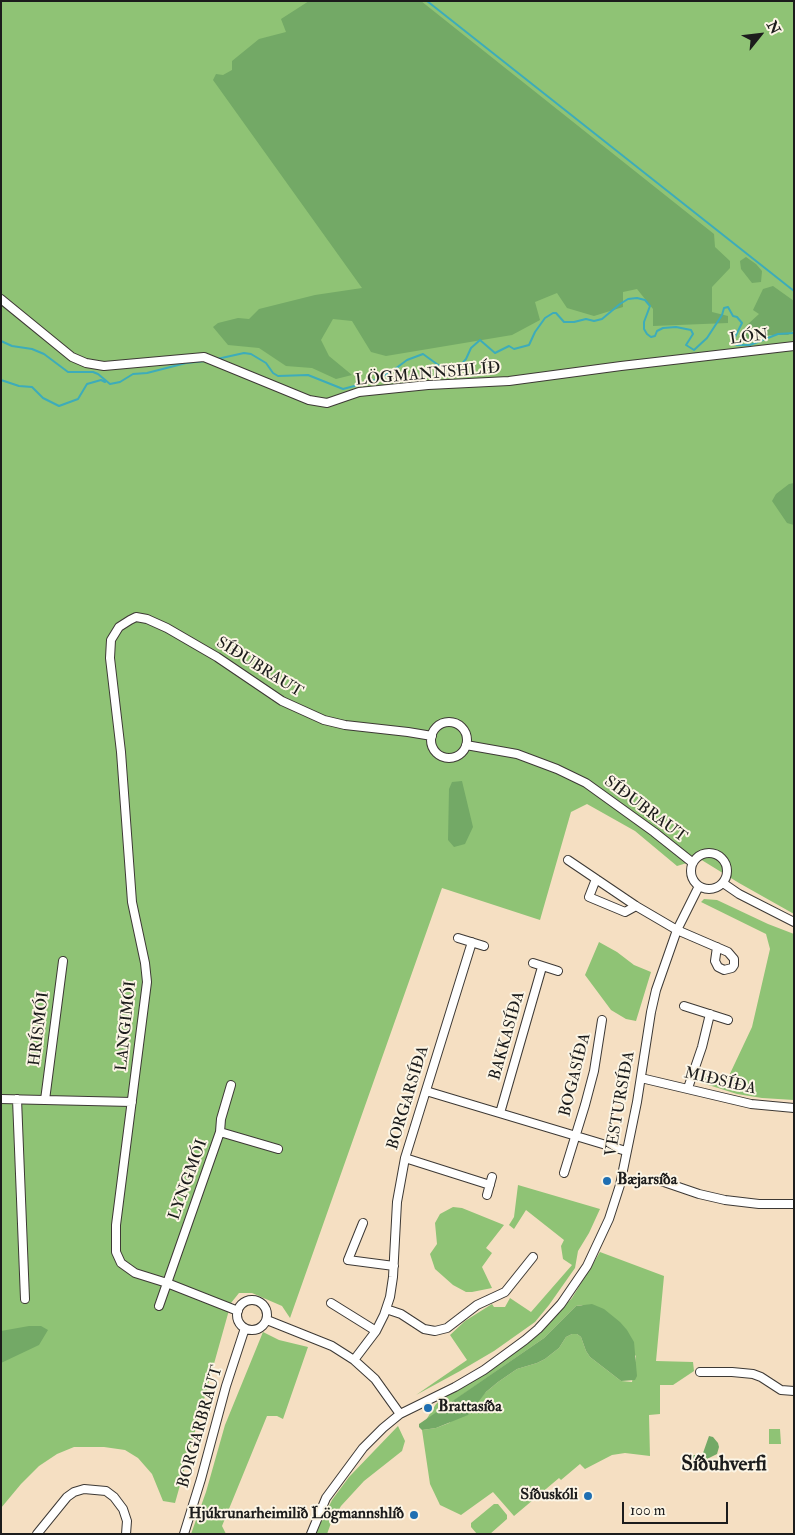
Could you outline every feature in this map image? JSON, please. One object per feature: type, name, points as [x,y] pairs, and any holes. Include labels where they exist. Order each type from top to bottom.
[{"type":"street","name":"LÖGMANNSHLÍÐ","points":[[1,299],[72,357],[86,363],[104,366],[204,357],[309,400],[327,403],[359,392],[428,385],[509,381],[708,357]]},
{"type":"street","name":"LÓN","points":[[708,357],[794,346]]},
{"type":"street","name":"SÍÐUBRAUT","points":[[136,617],[147,619],[167,628],[217,656],[282,701],[324,720],[345,726],[432,736]]},
{"type":"street","name":"LANGIMÓI","points":[[136,617],[119,627],[111,640],[110,648],[110,668],[121,752],[132,902],[145,963],[147,982],[116,1225],[116,1252],[121,1263],[129,1269],[238,1311]]},
{"type":"street","points":[[454,723],[464,730],[467,736],[466,745],[463,752],[458,756],[453,758],[444,757],[434,750],[432,736],[442,724],[454,723]]},
{"type":"street","name":"SÍÐUBRAUT","points":[[466,745],[517,754],[557,769],[586,783],[654,832],[693,864]]},
{"type":"street","points":[[706,854],[721,858],[727,868],[727,873],[722,883],[710,889],[699,886],[692,877],[693,864],[696,859],[706,854]]},
{"type":"street","points":[[568,860],[636,906],[677,930],[717,948]]},
{"type":"street","points":[[596,879],[589,897],[625,912],[636,906]]},
{"type":"street","points":[[722,883],[739,894],[794,922]]},
{"type":"street","name":"VESTURSÍÐA","points":[[311,1534],[326,1498],[363,1448],[400,1414],[455,1387],[484,1370],[526,1340],[550,1317],[579,1279],[602,1236],[620,1185],[642,1078],[651,1012],[658,983],[677,930],[699,886]]},
{"type":"street","points":[[458,938],[484,946]]},
{"type":"street","name":"BORGARSÍÐA","points":[[354,1360],[376,1331],[386,1308],[392,1287],[397,1202],[405,1158],[472,942]]},
{"type":"street","name":"HRÍSMÓI","points":[[45,1100],[63,961]]},
{"type":"street","points":[[533,963],[558,971]]},
{"type":"street","name":"BAKKASÍÐA","points":[[500,1113],[542,966]]},
{"type":"street","points":[[684,1006],[728,1020]]},
{"type":"street","points":[[688,1088],[702,1047],[710,1014]]},
{"type":"street","name":"BOGASÍÐA","points":[[575,1136],[586,1105],[594,1071],[602,1020]]},
{"type":"street","name":"MIÐSÍÐA","points":[[642,1078],[750,1104],[794,1108]]},
{"type":"street","name":"LYNGMÓI","points":[[159,1306],[220,1132],[221,1119],[231,1085]]},
{"type":"street","points":[[426,1090],[626,1151]]},
{"type":"street","points":[[1,1099],[132,1102]]},
{"type":"street","points":[[17,1099],[25,1299]]},
{"type":"street","points":[[220,1132],[278,1149]]},
{"type":"street","points":[[564,1173],[575,1136]]},
{"type":"street","points":[[405,1158],[491,1181],[488,1195]]},
{"type":"street","points":[[658,1180],[699,1194],[725,1200],[759,1204],[794,1204]]},
{"type":"street","points":[[345,1268],[363,1223]]},
{"type":"street","points":[[386,1308],[401,1314],[424,1329],[447,1328],[476,1305],[505,1292],[533,1257]]},
{"type":"street","points":[[348,1260],[394,1266]]},
{"type":"street","points":[[247,1300],[261,1302],[267,1310],[267,1320],[256,1330],[245,1328],[238,1321],[240,1306],[247,1300]]},
{"type":"street","points":[[331,1303],[376,1331]]},
{"type":"street","points":[[267,1320],[307,1334],[332,1346],[354,1360],[375,1379],[400,1414]]},
{"type":"street","name":"BORGARBRAUT","points":[[184,1534],[226,1386],[245,1328]]},
{"type":"street","points":[[700,1372],[753,1374],[780,1390],[794,1391]]},
{"type":"street","points":[[37,1534],[67,1497],[74,1492],[84,1489],[106,1492],[114,1497],[123,1510],[127,1521],[126,1534]]},
{"type":"green space","points":[[1,1],[794,1],[794,914],[700,859],[677,866],[635,831],[587,804],[571,812],[540,920],[442,888],[290,1318],[282,1306],[252,1293],[239,1293],[231,1303],[175,1503],[163,1501],[152,1474],[138,1458],[125,1450],[104,1447],[74,1447],[57,1454],[39,1466],[1,1508]]},
{"type":"green space","points":[[309,1],[421,1],[714,234],[715,247],[730,261],[730,268],[712,287],[712,312],[728,316],[728,323],[653,326],[653,309],[637,289],[623,292],[623,307],[594,316],[567,308],[557,293],[535,302],[540,320],[512,335],[386,356],[371,352],[352,321],[333,319],[321,340],[329,356],[352,375],[336,379],[312,368],[286,366],[259,348],[228,345],[213,327],[218,323],[238,318],[249,319],[259,309],[315,295],[362,288],[213,80],[216,74],[223,75],[232,70],[232,61],[259,39],[286,32],[281,19]]},
{"type":"green space","points":[[746,257],[762,271],[761,282],[752,283],[741,269],[740,261]]},
{"type":"green space","points":[[773,286],[794,301],[794,330],[788,335],[769,335],[751,343],[745,341],[741,334],[747,325],[759,314],[753,310],[763,289]]},
{"type":"green space","points":[[794,483],[794,525],[787,523],[772,501],[776,494],[789,484]]},
{"type":"green space","points":[[462,781],[473,827],[465,844],[454,847],[448,840],[449,789],[452,782]]},
{"type":"green space","points":[[704,899],[717,900],[794,934],[794,1100],[737,1094],[699,1082],[701,1073],[727,1080],[752,1027],[770,949],[766,934],[701,902]]},
{"type":"green space","points":[[599,942],[617,952],[634,965],[651,972],[636,1021],[626,1019],[611,1010],[585,975]]},
{"type":"green space","points":[[518,1185],[600,1209],[578,1251],[575,1268],[535,1322],[494,1351],[416,1395],[467,1360],[450,1335],[465,1321],[492,1304],[494,1307],[505,1307],[510,1298],[531,1312],[572,1265],[563,1259],[561,1246],[564,1240],[526,1210],[514,1229],[509,1225],[514,1217]]},
{"type":"green space","points":[[453,1207],[462,1208],[504,1225],[486,1248],[492,1253],[482,1267],[492,1288],[466,1292],[453,1285],[435,1269],[430,1254],[437,1244],[435,1223],[440,1214]]},
{"type":"green space","points":[[600,1252],[664,1276],[656,1361],[693,1362],[694,1371],[673,1385],[660,1385],[660,1414],[649,1415],[650,1456],[625,1453],[612,1455],[585,1469],[580,1464],[561,1480],[559,1478],[514,1516],[493,1492],[461,1515],[440,1505],[430,1484],[422,1430],[436,1428],[449,1423],[498,1382],[517,1369],[545,1359],[559,1348],[566,1337],[577,1334],[581,1337],[590,1357],[621,1381],[632,1382],[636,1356],[582,1305],[576,1306],[544,1338],[426,1420],[436,1404],[448,1394],[500,1363],[536,1336],[572,1298]]},
{"type":"green space","points":[[592,1304],[604,1309],[620,1322],[634,1342],[637,1376],[635,1380],[621,1381],[590,1357],[581,1337],[577,1334],[572,1334],[566,1337],[559,1348],[545,1359],[517,1369],[498,1382],[486,1392],[468,1415],[436,1428],[422,1430],[419,1427],[419,1424],[544,1338],[576,1306]]},
{"type":"green space","points":[[41,1326],[48,1330],[39,1345],[1,1363],[1,1331]]},
{"type":"green space","points":[[263,1332],[279,1340],[308,1347],[283,1419],[277,1416],[267,1416],[222,1526],[226,1534],[191,1534],[206,1492],[225,1425]]},
{"type":"green space","points":[[398,1426],[405,1441],[402,1451],[364,1481],[341,1506],[327,1534],[315,1534],[332,1500],[349,1477]]},
{"type":"green space","points":[[769,1429],[780,1429],[781,1444],[769,1444]]},
{"type":"green space","points":[[709,1436],[713,1437],[718,1443],[717,1454],[688,1465],[684,1463],[690,1455],[703,1453]]},
{"type":"green space","points":[[494,1504],[498,1504],[507,1515],[507,1519],[490,1534],[477,1534],[471,1527],[471,1523]]},
{"type":"waterway","points":[[427,1],[794,291]]},
{"type":"waterway","points":[[217,359],[244,353],[251,354],[266,363],[273,373],[278,376],[308,375],[343,389],[373,381],[391,372],[407,360],[423,354],[441,367],[455,372],[466,359],[471,348],[480,340],[495,353],[509,346],[514,349],[529,345],[545,318],[553,313],[556,313],[564,322],[586,319],[594,321],[602,319],[628,299],[637,298],[645,300],[650,306],[644,322],[644,329],[647,334],[651,337],[655,336],[657,331],[663,328],[676,327],[691,330],[693,334],[686,345],[694,350],[707,338],[722,315],[724,308],[728,307],[733,316],[737,317],[742,323],[733,341],[736,345],[750,345],[778,334],[794,333]]},
{"type":"waterway","points":[[1,341],[12,346],[32,349],[44,354],[68,372],[93,372],[110,384],[120,382],[133,374],[147,373],[186,363],[205,361]]},
{"type":"waterway","points":[[1,380],[19,386],[32,387],[43,398],[59,406],[78,399],[87,384],[101,380],[105,382]]},
{"type":"place","name":"Bæjarsíða","points":[[607,1181]]},
{"type":"place","name":"Brattasíða","points":[[428,1408]]},
{"type":"place","name":"Síðuskóli","points":[[588,1496]]},
{"type":"place","name":"Hjúkrunarheimilið Lögmannshlíð","points":[[414,1515]]},
{"type":"district","name":"Síðuhverfi","points":[[724,1465]]}]
